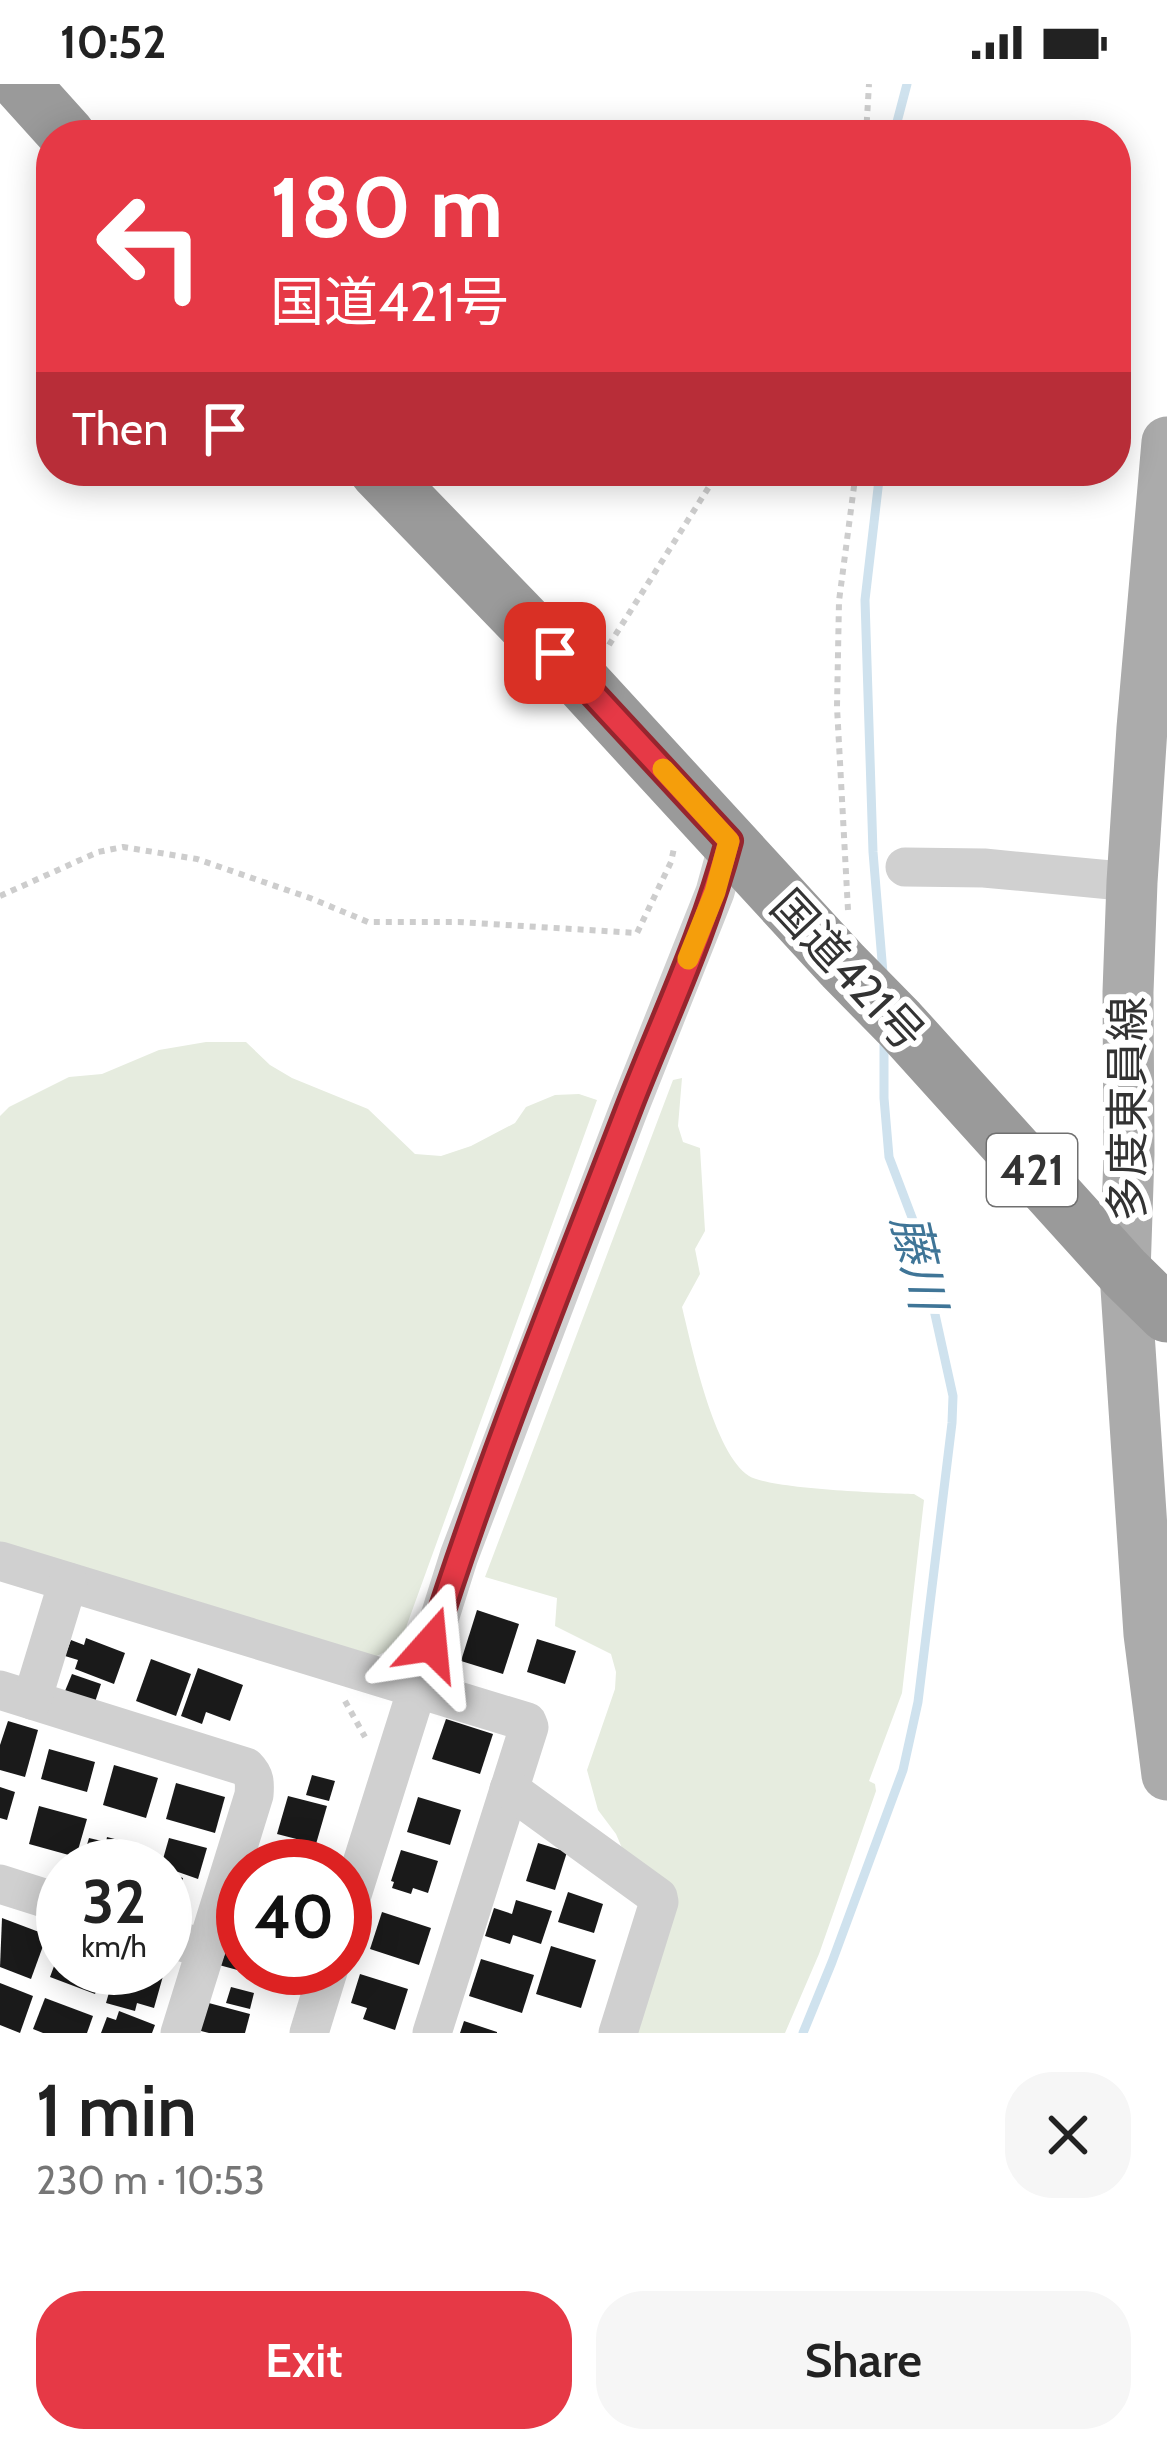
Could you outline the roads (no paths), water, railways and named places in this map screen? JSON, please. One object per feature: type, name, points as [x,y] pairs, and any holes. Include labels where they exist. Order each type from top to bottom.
[{"type":"highway","points":[[21,84],[53,120]]},
{"type":"highway","name":"国道421号","points":[[393,486],[584,684],[1167,1314]]},
{"type":"main road","name":"多度東員線","points":[[1167,442],[1154,731],[1132,882],[1126,1274],[1149,1634],[1167,1775]]},
{"type":"street","points":[[370,1839],[459,1556],[715,892],[729,841]]},
{"type":"street","points":[[905,867],[984,868],[1132,882]]},
{"type":"street","points":[[0,1561],[527,1722],[432,2033]]},
{"type":"street","points":[[68,1582],[16,1695],[246,1767],[256,1781],[180,2033]]},
{"type":"street","points":[[509,1789],[658,1897],[618,2033]]},
{"type":"street","points":[[0,1884],[36,1895]]},
{"type":"street","points":[[192,1945],[206,1949]]},
{"type":"street","points":[[309,2033],[321,1995]]},
{"type":"waterway","name":"藤川","points":[[898,120],[907,84]]},
{"type":"waterway","name":"藤川","points":[[878,486],[865,600],[873,852],[883,973]]},
{"type":"waterway","name":"藤川","points":[[803,2033],[903,1770],[918,1702],[952,1423],[953,1396],[916,1228],[889,1157],[884,1038]]}]
